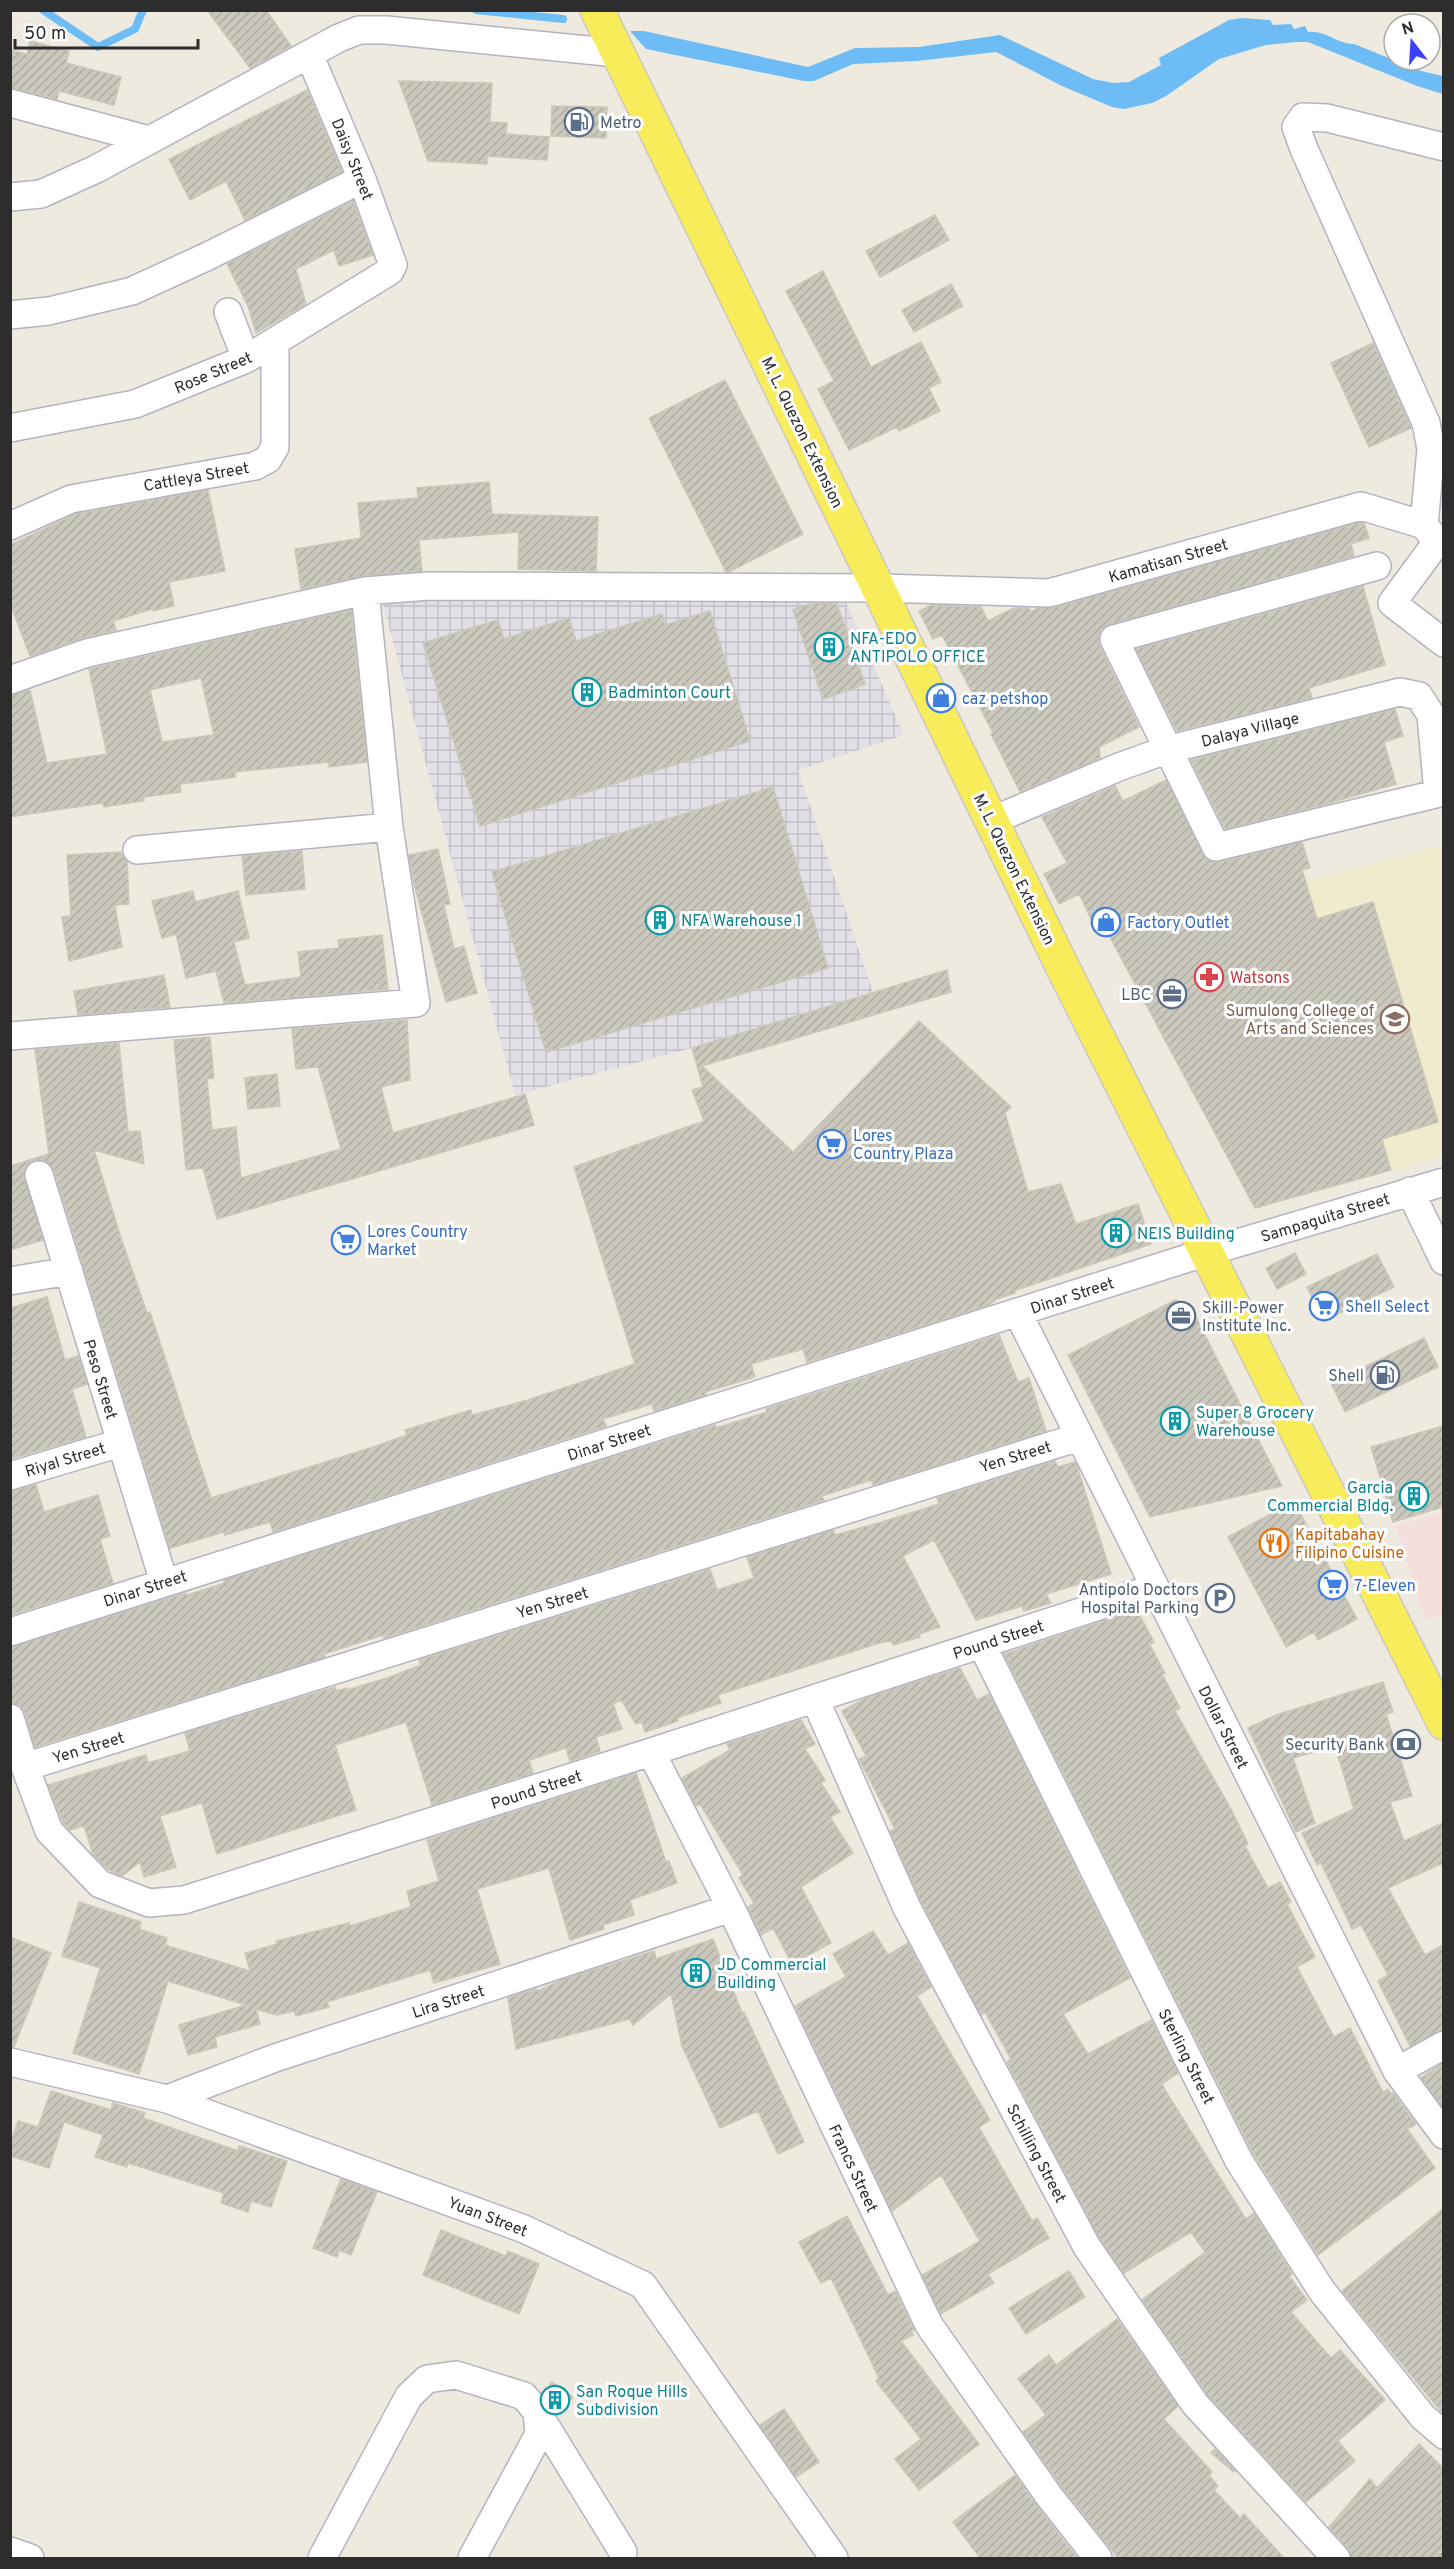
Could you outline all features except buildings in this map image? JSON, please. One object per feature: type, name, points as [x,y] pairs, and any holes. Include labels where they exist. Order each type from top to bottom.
[{"type":"main road","name":"M. L. Quezon Extension","points":[[597,10],[991,821],[1305,1453],[1443,1723]]},
{"type":"street","points":[[10,197],[41,194],[96,169],[309,54],[359,30],[386,30],[617,53]]},
{"type":"street","name":"Daisy Street","points":[[309,54],[362,179],[393,265]]},
{"type":"street","points":[[10,103],[149,140]]},
{"type":"street","points":[[1443,147],[1327,118],[1303,117],[1296,127],[1426,423],[1431,449],[1435,536],[1392,603],[1443,644]]},
{"type":"street","points":[[10,315],[49,311],[132,291],[206,257],[362,179]]},
{"type":"street","name":"Rose Street","points":[[10,428],[135,404],[246,359],[385,277],[393,265]]},
{"type":"street","points":[[228,312],[246,359]]},
{"type":"street","name":"Cattleya Street","points":[[10,526],[71,499],[255,466],[268,459],[275,447],[275,342]]},
{"type":"street","name":"Kamatisan Street","points":[[10,680],[87,652],[365,591],[429,586],[879,588],[1049,593],[1361,506],[1435,536]]},
{"type":"street","points":[[1377,566],[1114,639],[1166,750],[1216,847],[1441,793]]},
{"type":"street","points":[[10,1036],[416,1003],[389,827],[365,591]]},
{"type":"street","name":"Dalaya Village","points":[[991,821],[1119,767],[1166,750],[1400,692],[1419,696],[1431,715],[1441,793]]},
{"type":"street","points":[[137,850],[389,827]]},
{"type":"street","name":"Peso Street","points":[[39,1175],[164,1582]]},
{"type":"street","name":"Sampaguita Street","points":[[1207,1252],[1443,1182]]},
{"type":"street","points":[[1410,1191],[1443,1261]]},
{"type":"street","name":"Dinar Street","points":[[10,1632],[1207,1252]]},
{"type":"street","points":[[10,1281],[69,1271]]},
{"type":"street","name":"Dollar Street","points":[[1018,1313],[1397,2071],[1443,2135]]},
{"type":"street","name":"Yen Street","points":[[25,1767],[1079,1437]]},
{"type":"street","name":"Riyal Street","points":[[10,1476],[120,1443]]},
{"type":"street","name":"Pound Street","points":[[10,1718],[49,1832],[100,1884],[149,1903],[184,1900],[651,1752],[1154,1588]]},
{"type":"street","name":"Sterling Street","points":[[982,1645],[1239,2161],[1322,2291],[1423,2416],[1443,2435]]},
{"type":"street","name":"Schilling Street","points":[[815,1699],[907,1908],[1087,2247],[1195,2404],[1336,2559]]},
{"type":"street","name":"Francs Street","points":[[651,1752],[731,1908],[929,2325],[1049,2496],[1098,2559]]},
{"type":"street","name":"Lira Street","points":[[167,2099],[275,2058],[731,1908]]},
{"type":"street","points":[[1397,2071],[1443,2045]]},
{"type":"street","name":"Yuan Street","points":[[10,2062],[167,2099],[524,2229],[643,2285],[834,2559]]},
{"type":"street","points":[[322,2559],[409,2396],[427,2379],[456,2375],[524,2396],[537,2412],[623,2552]]},
{"type":"street","points":[[472,2559],[539,2434],[537,2412]]},
{"type":"street","points":[[10,2551],[30,2559]]},
{"type":"shaded area","points":[[843,596],[904,735],[798,770],[873,992],[692,1048],[515,1095],[381,597]]},
{"type":"shaded area","name":"Sumulong College of Arts and Sciences","points":[[1443,845],[1443,1156],[1391,1170],[1306,882]]},
{"type":"shaded area","points":[[1443,1512],[1443,1614],[1425,1619],[1396,1526]]},
{"type":"water","points":[[1241,18],[1270,20],[1273,25],[1291,24],[1294,29],[1305,26],[1308,32],[1320,33],[1382,55],[1382,72],[1308,42],[1266,45],[1219,59],[1166,96],[1152,103],[1124,109],[1112,107],[1062,86],[996,52],[917,61],[853,64],[814,81],[804,81],[646,49],[630,31],[644,31],[808,67],[855,48],[919,47],[1000,35],[1093,79],[1113,83],[1129,82],[1161,65],[1159,58],[1229,20]]},
{"type":"water","points":[[1382,72],[1425,72],[1443,76],[1443,94]]},
{"type":"waterway","points":[[43,10],[98,47],[135,29],[143,10]]},
{"type":"waterway","points":[[476,10],[563,19]]},
{"type":"place","name":"Metro","points":[[579,122]]},
{"type":"place","name":"NFA-EDO ANTIPOLO OFFICE","points":[[829,647]]},
{"type":"place","name":"Badminton Court","points":[[587,692]]},
{"type":"place","name":"caz petshop","points":[[941,698]]},
{"type":"place","name":"NFA Warehouse 1","points":[[660,920]]},
{"type":"place","name":"Factory Outlet","points":[[1106,922]]},
{"type":"place","name":"Watsons","points":[[1209,977]]},
{"type":"place","name":"LBC","points":[[1172,994]]},
{"type":"place","name":"Sumulong College of Arts and Sciences","points":[[1395,1019]]},
{"type":"place","name":"Lores Country Plaza","points":[[832,1144]]},
{"type":"place","name":"NEIS Building","points":[[1116,1233]]},
{"type":"place","name":"Lores Country Market","points":[[346,1240]]},
{"type":"place","name":"Shell Select","points":[[1324,1306]]},
{"type":"place","name":"Skill-Power Institute Inc.","points":[[1181,1316]]},
{"type":"place","name":"Shell","points":[[1385,1375]]},
{"type":"place","name":"Super 8 Grocery Warehouse","points":[[1175,1421]]},
{"type":"place","name":"Garcia Commercial Bldg.","points":[[1414,1496]]},
{"type":"place","name":"Kapitabahay Filipino Cuisine","points":[[1274,1543]]},
{"type":"place","name":"7-Eleven","points":[[1333,1585]]},
{"type":"place","name":"Antipolo Doctors Hospital Parking","points":[[1220,1598]]},
{"type":"place","name":"Security Bank","points":[[1406,1744]]},
{"type":"place","name":"JD Commercial Building","points":[[696,1973]]},
{"type":"place","name":"San Roque Hills Subdivision","points":[[555,2400]]}]
